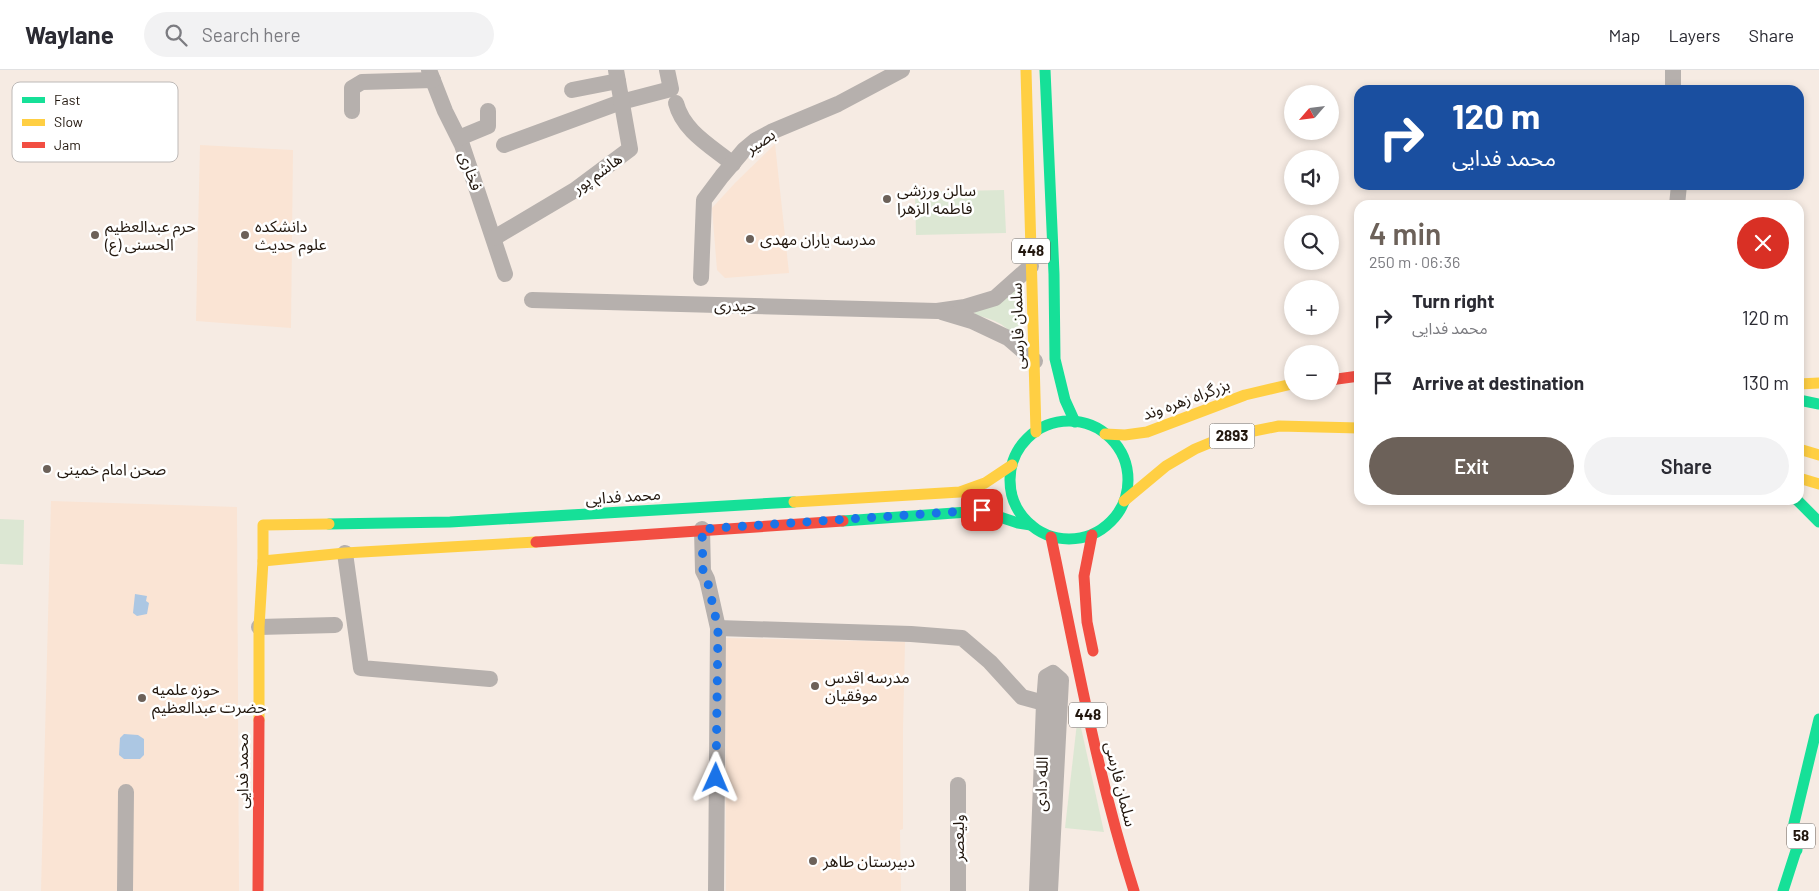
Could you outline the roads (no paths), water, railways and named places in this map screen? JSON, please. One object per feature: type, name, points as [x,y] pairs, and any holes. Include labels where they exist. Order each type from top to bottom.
[{"type":"main road","name":"سلمان فارسی","points":[[1026,70],[1036,432]]},
{"type":"main road","name":"448","points":[[1046,70],[1054,274],[1055,359],[1065,400],[1075,422]]},
{"type":"main road","points":[[1339,379],[1354,377]]},
{"type":"main road","points":[[1804,384],[1819,382]]},
{"type":"main road","name":"بزرگراه زهره وند","points":[[1105,434],[1125,435],[1147,432],[1228,401],[1278,386],[1284,386]]},
{"type":"main road","points":[[1804,401],[1819,404]]},
{"type":"main road","points":[[1279,426],[1325,415]]},
{"type":"main road","points":[[1075,422],[1091,426],[1105,434],[1115,443],[1123,456],[1127,469],[1128,483],[1124,501],[1118,514],[1106,527],[1092,535],[1064,540],[1051,537],[1031,526],[1020,513],[1013,498],[1010,481],[1012,465],[1017,452],[1025,440],[1036,432],[1055,424],[1075,422]]},
{"type":"main road","name":"2893","points":[[1124,501],[1166,466],[1195,449],[1224,437],[1279,426],[1354,428]]},
{"type":"main road","points":[[1804,450],[1819,455]]},
{"type":"main road","name":"محمد فدایی","points":[[263,561],[345,553],[451,535],[960,492],[986,483],[1012,465]]},
{"type":"main road","points":[[1804,480],[1819,484]]},
{"type":"main road","points":[[1802,505],[1819,522]]},
{"type":"main road","name":"محمد فدایی","points":[[258,891],[259,627],[263,526],[451,535],[702,529],[982,510],[1031,526]]},
{"type":"main road","points":[[1092,535],[1084,576],[1087,622],[1094,660]]},
{"type":"main road","name":"سلمان فارسی","points":[[1051,537],[1101,776],[1116,834],[1134,891]]},
{"type":"main road","points":[[1796,850],[1794,823],[1819,719]]},
{"type":"main road","name":"58","points":[[1783,891],[1808,815]]},
{"type":"street","points":[[504,145],[621,102],[670,89],[667,70]]},
{"type":"street","name":"بصیر","points":[[701,278],[704,200],[733,164],[756,140],[838,104],[902,70]]},
{"type":"street","points":[[1673,70],[1673,85]]},
{"type":"street","points":[[352,111],[352,88],[355,84],[431,75]]},
{"type":"street","name":"فخاری","points":[[431,75],[459,138],[505,274]]},
{"type":"street","points":[[572,90],[617,75]]},
{"type":"street","name":"هاشم پور","points":[[494,238],[576,190],[630,149],[617,75]]},
{"type":"street","points":[[676,103],[678,113],[689,129],[733,164]]},
{"type":"street","points":[[459,138],[488,126],[488,111]]},
{"type":"street","points":[[937,310],[965,307],[995,298],[1031,266]]},
{"type":"street","name":"حیدری","points":[[532,300],[937,310]]},
{"type":"street","points":[[937,310],[972,322],[1008,338],[1035,361]]},
{"type":"street","points":[[702,529],[703,571],[707,579],[718,628],[716,891]]},
{"type":"street","points":[[345,553],[360,668],[490,679]]},
{"type":"street","points":[[259,627],[335,625]]},
{"type":"street","points":[[718,628],[911,634],[962,638],[990,662],[1022,697],[1044,703]]},
{"type":"street","name":"الله دادی","points":[[1037,891],[1044,703],[1054,679],[1050,891]]},
{"type":"street","name":"ولیعصر","points":[[958,785],[958,891]]},
{"type":"street","points":[[125,891],[126,792]]},
{"type":"water","points":[[135,594],[147,596],[146,601],[149,603],[147,614],[137,616],[133,613]]},
{"type":"water","points":[[124,734],[138,735],[144,739],[144,755],[140,759],[124,759],[119,755],[120,738]]},
{"type":"place","name":"سالن ورزشی فاطمه الزهرا","points":[[887,199]]},
{"type":"place","name":"حرم عبدالعظیم الحسنی (ع)","points":[[95,235]]},
{"type":"place","name":"دانشکده علوم حدیث","points":[[245,235]]},
{"type":"place","name":"مدرسه یاران مهدی","points":[[750,239]]},
{"type":"place","name":"صحن امام خمینی","points":[[47,469]]},
{"type":"place","name":"مدرسه اقدس موفقیان","points":[[815,686]]},
{"type":"place","name":"حوزه علمیه حضرت عبدالعظیم","points":[[142,698]]},
{"type":"place","name":"دبیرستان طاهر","points":[[813,861]]}]
